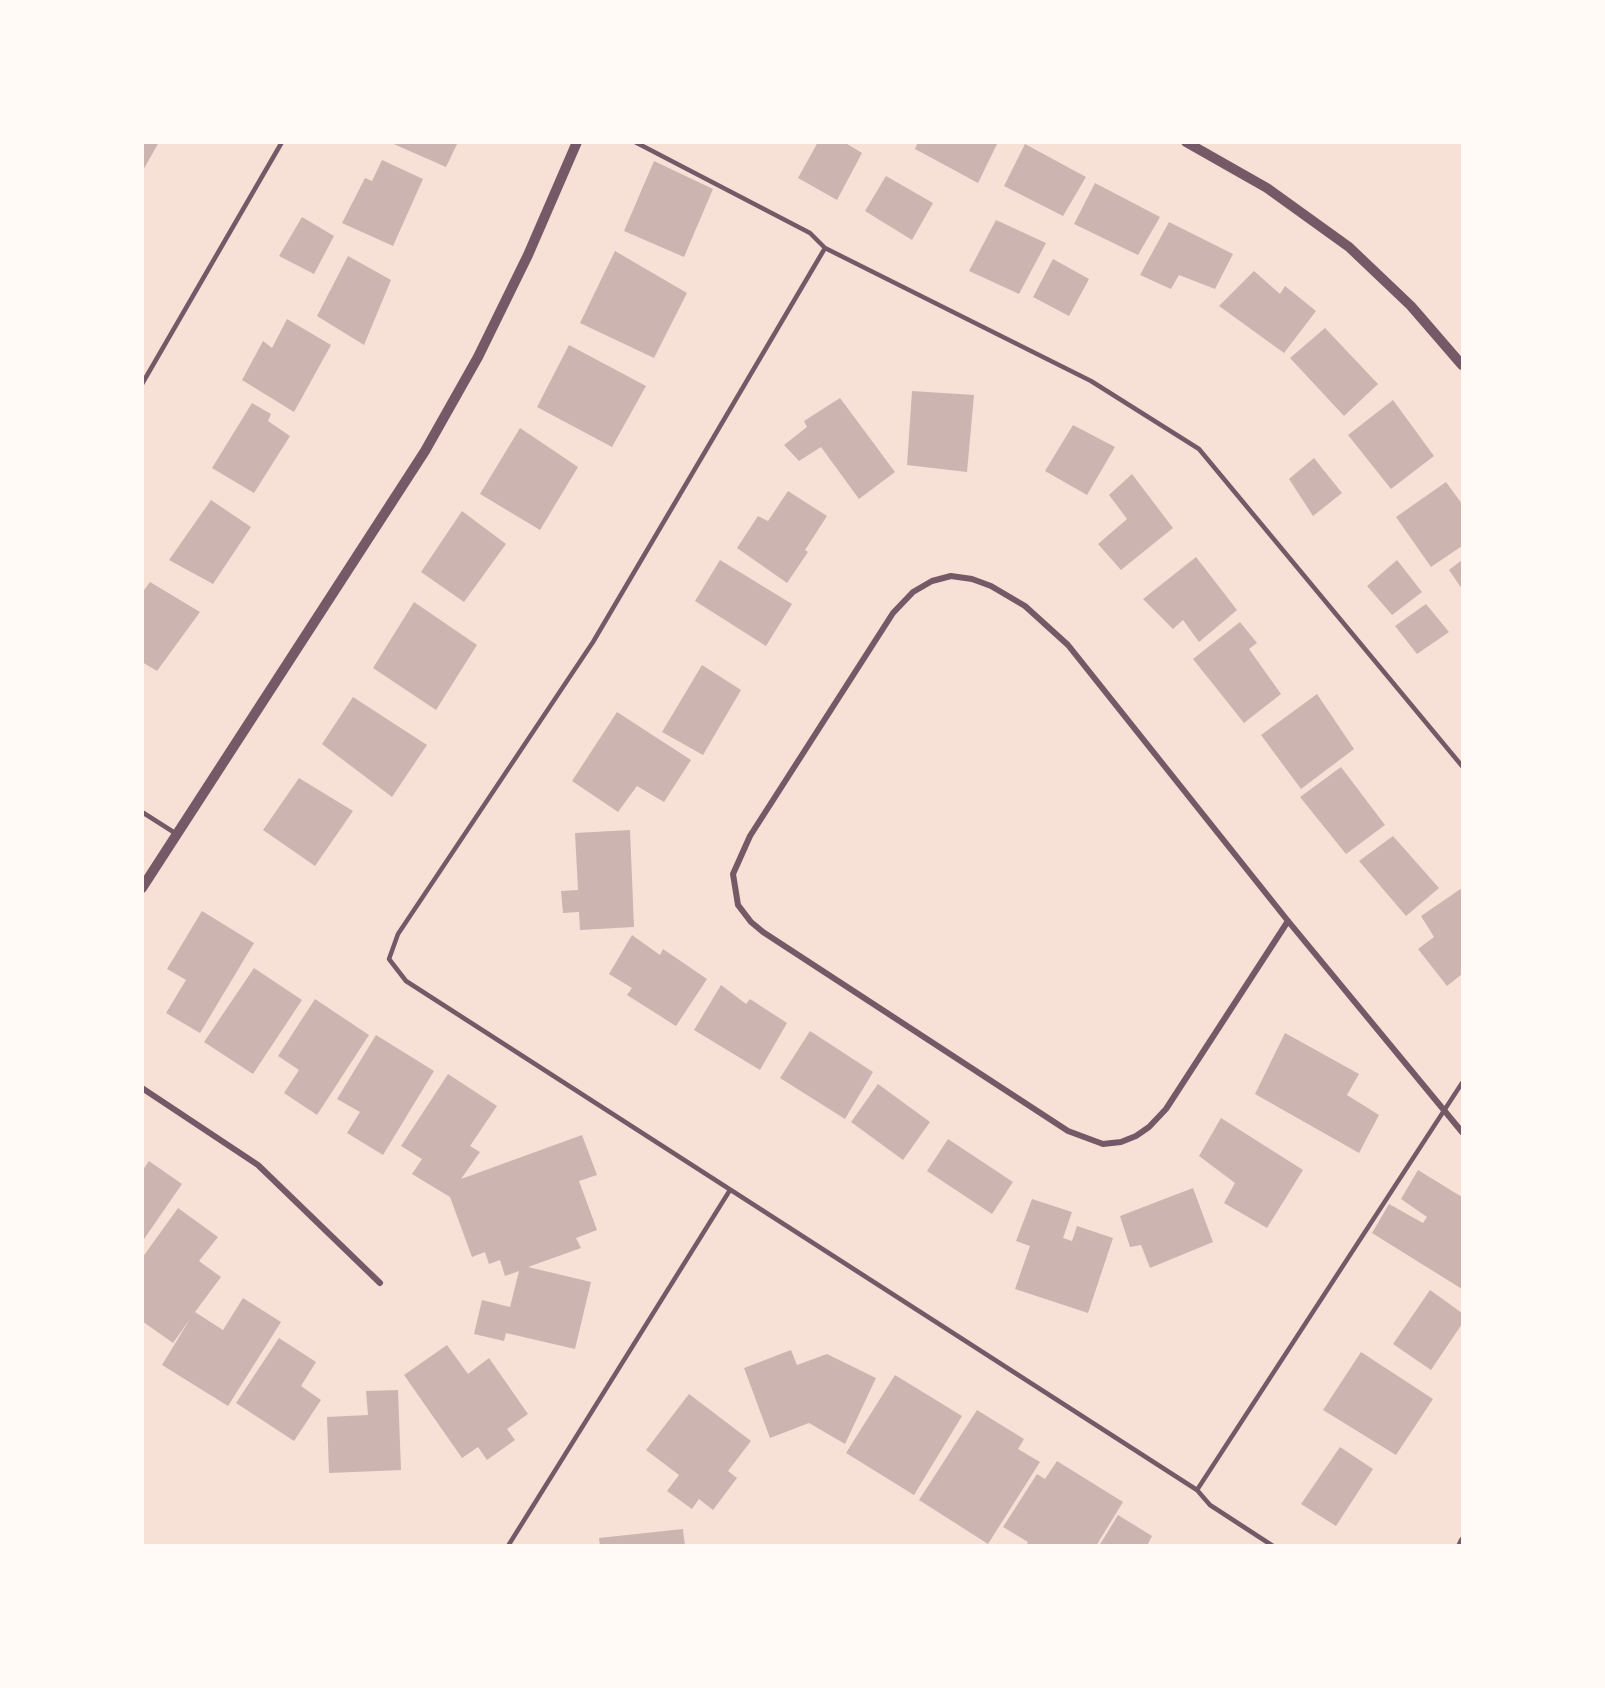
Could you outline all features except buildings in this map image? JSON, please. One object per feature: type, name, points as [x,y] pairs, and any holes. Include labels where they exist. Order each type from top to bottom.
[{"type":"street","points":[[142,888],[425,451],[478,357],[523,266],[577,142]]},
{"type":"street","points":[[1186,142],[1267,188],[1349,248],[1411,306],[1462,365]]},
{"type":"street","points":[[1288,921],[1166,1109],[1149,1127],[1136,1136],[1121,1142],[1103,1144],[1068,1131],[763,932],[751,922],[738,905],[733,874],[750,836],[893,613],[913,592],[951,576],[991,586],[1025,606],[1049,625],[1068,645],[1288,921],[1462,1132]]},
{"type":"street","points":[[142,1088],[258,1166],[380,1282]]},
{"type":"street","points":[[1459,1545],[1462,1540]]},
{"type":"lane","points":[[142,384],[282,142]]},
{"type":"lane","points":[[635,142],[810,233],[825,248],[1091,381],[1199,449],[1462,766]]},
{"type":"lane","points":[[825,248],[593,642],[398,934],[389,959],[405,981],[1197,1490],[1210,1505],[1273,1545]]},
{"type":"lane","points":[[142,812],[177,835]]},
{"type":"lane","points":[[1197,1490],[1462,1083]]},
{"type":"lane","points":[[508,1545],[730,1190]]}]
